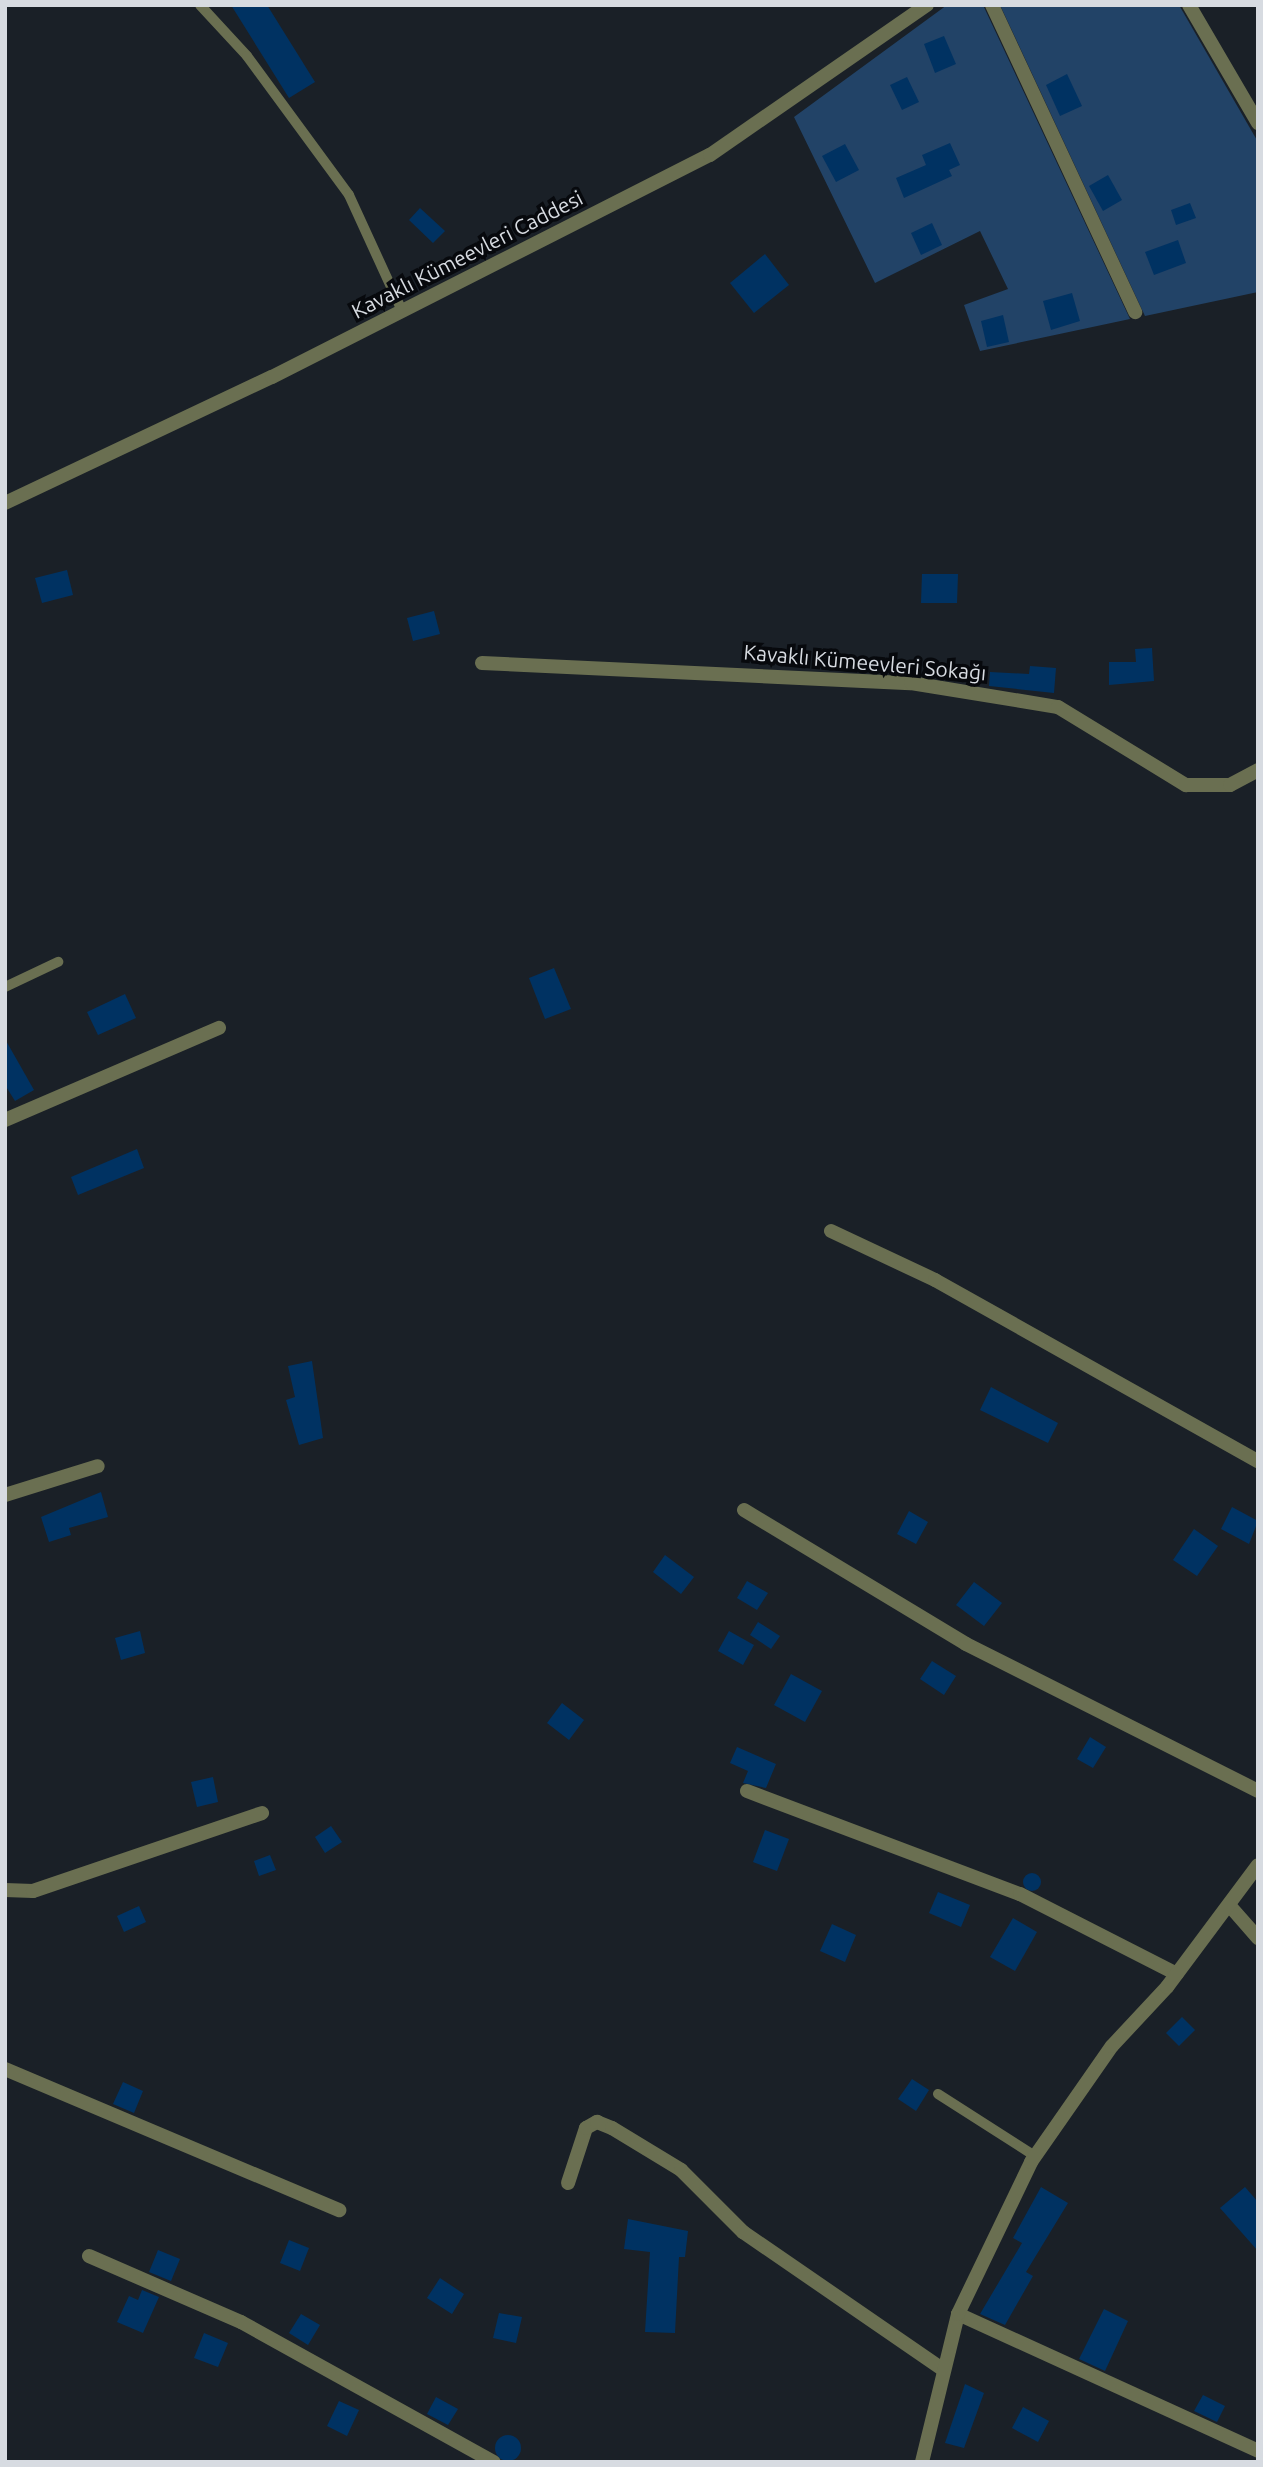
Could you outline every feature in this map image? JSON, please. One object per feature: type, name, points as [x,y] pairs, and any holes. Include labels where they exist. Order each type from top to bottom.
[{"type":"street","name":"Kavaklı Kümeevleri Caddesi","points":[[5,503],[402,311],[757,128],[927,5]]},
{"type":"street","points":[[992,5],[1135,312]]},
{"type":"street","points":[[1189,5],[1258,123]]},
{"type":"street","name":"Kavaklı Kümeevleri Sokağı","points":[[482,663],[911,683],[1058,707],[1186,785],[1230,785],[1258,770]]},
{"type":"street","points":[[5,1120],[219,1028]]},
{"type":"street","points":[[831,1231],[944,1285],[1258,1461]]},
{"type":"street","points":[[5,1495],[98,1466]]},
{"type":"street","points":[[744,1510],[966,1644],[1258,1791]]},
{"type":"street","points":[[747,1791],[1020,1895],[1177,1974]]},
{"type":"street","points":[[5,1890],[33,1891],[262,1814]]},
{"type":"street","points":[[922,2462],[941,2368],[958,2314],[1035,2156],[1112,2046],[1177,1974],[1258,1865]]},
{"type":"street","points":[[1229,1905],[1258,1938]]},
{"type":"street","points":[[5,2069],[339,2210]]},
{"type":"street","points":[[568,2183],[586,2128],[597,2122],[612,2128],[681,2170],[743,2232],[941,2368]]},
{"type":"street","points":[[89,2256],[241,2322],[494,2462]]},
{"type":"street","points":[[958,2314],[1258,2451]]},
{"type":"lane","points":[[200,5],[247,57],[349,195],[402,311]]},
{"type":"lane","points":[[5,987],[58,962]]},
{"type":"lane","points":[[938,2094],[1035,2156]]},
{"type":"shaded area","points":[[947,5],[983,5],[1130,319],[980,351],[964,305],[1008,289],[980,231],[875,283],[794,117]]},
{"type":"shaded area","points":[[1000,5],[1179,5],[1258,142],[1258,292],[1145,316]]},
{"type":"building","points":[[231,5],[267,5],[315,82],[289,98]]},
{"type":"building","points":[[944,36],[956,64],[935,73],[924,44]]},
{"type":"building","points":[[1067,74],[1082,106],[1060,116],[1046,85]]},
{"type":"building","points":[[907,77],[919,102],[902,110],[890,85]]},
{"type":"building","points":[[950,143],[960,165],[949,170],[952,176],[904,198],[896,178],[926,165],[922,155]]},
{"type":"building","points":[[845,144],[859,170],[836,182],[822,156]]},
{"type":"building","points":[[1108,175],[1122,200],[1103,211],[1089,186]]},
{"type":"building","points":[[1190,203],[1196,218],[1176,225],[1171,210]]},
{"type":"building","points":[[420,208],[445,231],[433,243],[409,220]]},
{"type":"building","points":[[932,223],[942,245],[921,255],[911,233]]},
{"type":"building","points":[[1178,240],[1186,263],[1154,275],[1145,252]]},
{"type":"building","points":[[765,254],[789,285],[754,313],[730,283]]},
{"type":"building","points":[[1072,293],[1080,321],[1051,330],[1043,301]]},
{"type":"building","points":[[1003,315],[1009,342],[987,347],[981,321]]},
{"type":"building","points":[[67,570],[73,595],[42,603],[35,578]]},
{"type":"building","points":[[922,574],[958,574],[957,603],[921,603]]},
{"type":"building","points":[[434,611],[440,634],[413,641],[407,618]]},
{"type":"building","points":[[1152,648],[1154,681],[1109,685],[1109,662],[1136,662],[1135,649]]},
{"type":"building","points":[[1030,666],[1056,668],[1054,693],[989,686],[990,672],[1029,674]]},
{"type":"building","points":[[554,968],[571,1009],[545,1019],[529,978]]},
{"type":"building","points":[[125,994],[136,1018],[98,1035],[87,1012]]},
{"type":"building","points":[[5,1039],[34,1090],[15,1101],[5,1085]]},
{"type":"building","points":[[137,1149],[144,1168],[78,1195],[71,1177]]},
{"type":"building","points":[[312,1361],[323,1438],[299,1445],[286,1400],[295,1397],[288,1366]]},
{"type":"building","points":[[991,1387],[1058,1423],[1048,1443],[980,1410]]},
{"type":"building","points":[[101,1492],[108,1517],[69,1528],[71,1535],[49,1542],[41,1517]]},
{"type":"building","points":[[1232,1507],[1258,1521],[1249,1544],[1221,1529]]},
{"type":"building","points":[[909,1511],[928,1522],[916,1544],[897,1534]]},
{"type":"building","points":[[1194,1529],[1218,1546],[1197,1576],[1173,1560]]},
{"type":"building","points":[[665,1555],[694,1577],[681,1594],[653,1572]]},
{"type":"building","points":[[747,1581],[768,1593],[757,1610],[737,1598]]},
{"type":"building","points":[[974,1582],[1002,1603],[984,1626],[956,1605]]},
{"type":"building","points":[[758,1622],[780,1636],[771,1649],[750,1635]]},
{"type":"building","points":[[140,1631],[145,1653],[121,1660],[115,1638]]},
{"type":"building","points":[[729,1631],[754,1645],[743,1665],[718,1651]]},
{"type":"building","points":[[932,1661],[956,1676],[944,1695],[920,1679]]},
{"type":"building","points":[[791,1674],[822,1691],[805,1722],[774,1705]]},
{"type":"building","points":[[562,1703],[584,1720],[569,1740],[547,1723]]},
{"type":"building","points":[[1090,1737],[1106,1747],[1093,1768],[1077,1759]]},
{"type":"building","points":[[737,1747],[776,1764],[766,1788],[743,1783],[748,1771],[730,1763]]},
{"type":"building","points":[[213,1777],[218,1802],[197,1807],[191,1782]]},
{"type":"building","points":[[331,1826],[342,1842],[325,1853],[315,1837]]},
{"type":"building","points":[[765,1830],[789,1839],[777,1871],[753,1862]]},
{"type":"building","points":[[270,1855],[276,1870],[259,1876],[254,1861]]},
{"type":"building","points":[[1032,1873],[1038,1876],[1041,1882],[1038,1888],[1032,1891],[1026,1888],[1023,1882],[1026,1876]]},
{"type":"building","points":[[938,1892],[970,1905],[961,1927],[929,1913]]},
{"type":"building","points":[[139,1906],[146,1922],[124,1932],[117,1916]]},
{"type":"building","points":[[1013,1918],[1037,1932],[1015,1971],[990,1957]]},
{"type":"building","points":[[832,1924],[856,1935],[845,1962],[820,1951]]},
{"type":"building","points":[[1182,2017],[1195,2030],[1179,2046],[1166,2033]]},
{"type":"building","points":[[912,2079],[929,2090],[916,2111],[898,2099]]},
{"type":"building","points":[[123,2082],[143,2091],[134,2113],[113,2104]]},
{"type":"building","points":[[1041,2187],[1068,2203],[1026,2272],[1033,2276],[1005,2325],[980,2314],[1022,2243],[1013,2238]]},
{"type":"building","points":[[1245,2187],[1258,2202],[1258,2251],[1220,2208]]},
{"type":"building","points":[[628,2219],[688,2231],[685,2257],[679,2257],[675,2333],[645,2332],[650,2252],[624,2249]]},
{"type":"building","points":[[289,2240],[309,2248],[300,2271],[280,2263]]},
{"type":"building","points":[[158,2250],[180,2259],[171,2281],[149,2272]]},
{"type":"building","points":[[440,2278],[464,2294],[452,2314],[427,2298]]},
{"type":"building","points":[[142,2290],[159,2297],[143,2333],[117,2322],[129,2296],[138,2300]]},
{"type":"building","points":[[1104,2309],[1128,2321],[1105,2371],[1079,2359]]},
{"type":"building","points":[[499,2313],[522,2317],[516,2343],[493,2338]]},
{"type":"building","points":[[301,2314],[320,2325],[308,2345],[289,2333]]},
{"type":"building","points":[[204,2333],[228,2343],[218,2367],[194,2358]]},
{"type":"building","points":[[965,2384],[984,2393],[964,2448],[945,2443]]},
{"type":"building","points":[[1203,2395],[1225,2406],[1217,2422],[1194,2411]]},
{"type":"building","points":[[436,2397],[458,2409],[448,2425],[427,2414]]},
{"type":"building","points":[[339,2401],[359,2410],[347,2436],[327,2426]]},
{"type":"building","points":[[1023,2407],[1049,2421],[1038,2442],[1012,2428]]},
{"type":"building","points":[[508,2435],[517,2439],[521,2448],[517,2457],[508,2461],[499,2457],[495,2448],[499,2439]]}]
